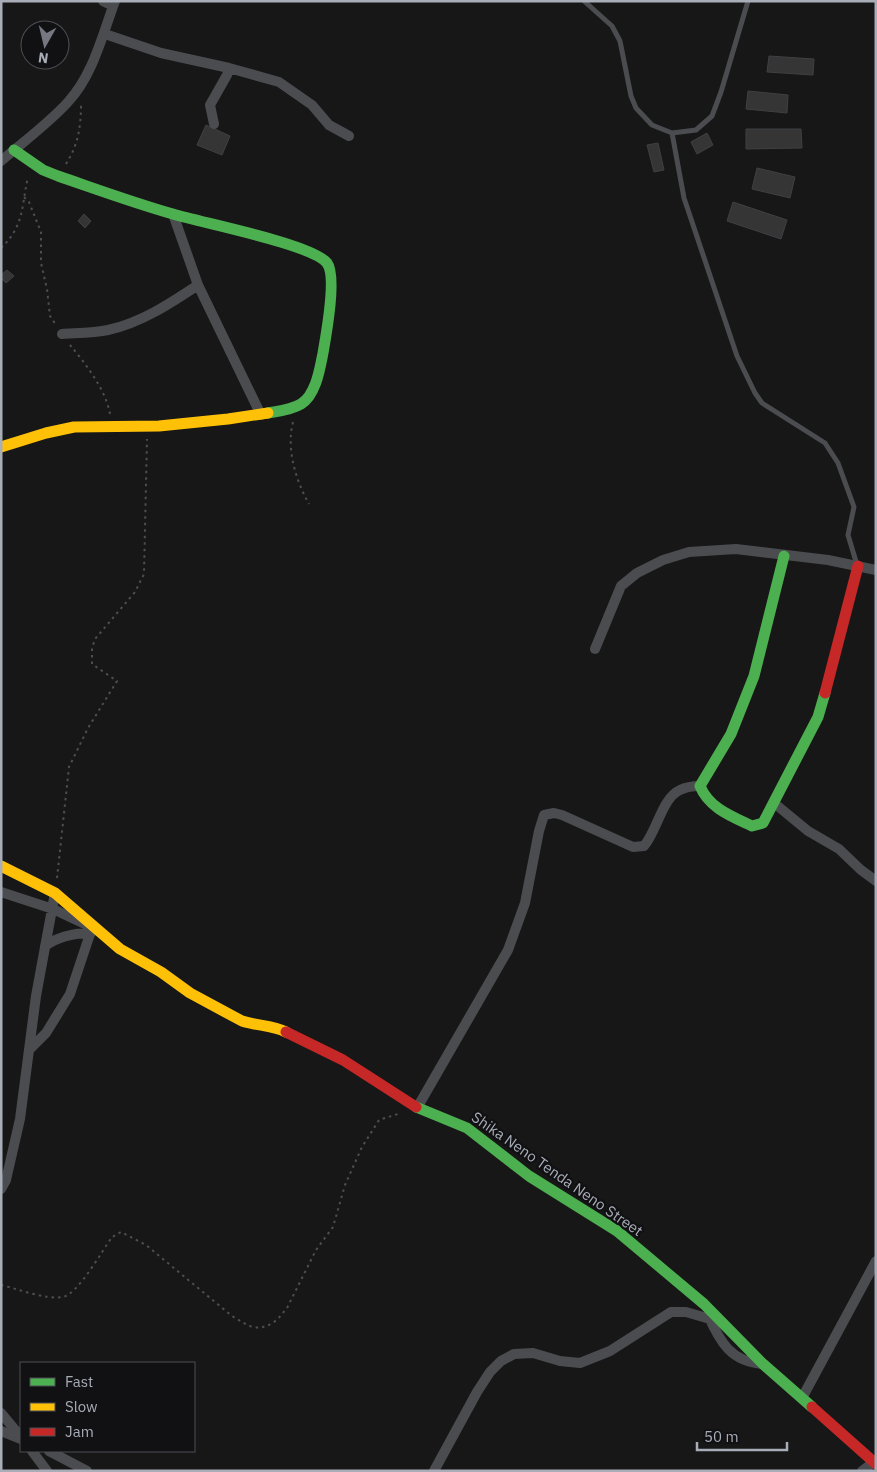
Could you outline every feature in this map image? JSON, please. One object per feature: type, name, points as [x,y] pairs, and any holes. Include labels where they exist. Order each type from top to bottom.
[{"type":"street","points":[[1,162],[68,102],[79,87],[93,61],[114,4],[103,1]]},
{"type":"street","points":[[104,34],[161,53],[229,68],[280,82],[312,105],[329,125],[348,136]]},
{"type":"street","points":[[214,124],[210,105],[229,68]]},
{"type":"street","points":[[1,447],[74,427],[146,426],[261,416],[302,405],[314,388],[320,371],[329,308],[331,269],[328,263],[320,256],[301,248],[173,214],[58,176],[43,170],[14,150]]},
{"type":"street","points":[[173,214],[198,285],[261,416]]},
{"type":"street","points":[[62,334],[108,330],[132,322],[177,299],[198,285]]},
{"type":"street","points":[[596,649],[621,586],[637,573],[663,560],[689,552],[736,549],[828,560],[876,570]]},
{"type":"street","points":[[784,556],[754,676],[730,734],[700,786],[702,794],[708,801],[723,812],[752,826],[763,823],[818,717],[829,682],[858,566]]},
{"type":"street","points":[[417,1108],[508,950],[525,903],[539,831],[544,815],[554,813],[562,815],[633,847],[644,846],[650,839],[670,798],[680,790],[700,786]]},
{"type":"street","points":[[774,803],[808,831],[839,849],[876,881]]},
{"type":"street","name":"Shika Neno Tenda Neno Street","points":[[1,866],[55,893],[85,918],[95,931],[120,949],[161,972],[199,997],[251,1024],[273,1026],[295,1035],[343,1060],[417,1108],[467,1128],[529,1176],[617,1231],[704,1304],[763,1364],[875,1463]]},
{"type":"street","points":[[1,892],[53,909],[95,931]]},
{"type":"street","points":[[1,1189],[6,1180],[20,1119],[45,946],[55,893]]},
{"type":"street","points":[[45,946],[56,938],[95,931]]},
{"type":"street","points":[[30,1049],[46,1033],[70,994],[95,931]]},
{"type":"street","points":[[802,1398],[876,1261]]},
{"type":"street","points":[[704,1304],[710,1319],[727,1348],[740,1359],[763,1364]]},
{"type":"street","points":[[434,1471],[477,1392],[490,1372],[508,1357],[514,1354],[533,1353],[560,1361],[580,1363],[610,1351],[671,1312],[686,1312],[710,1319]]},
{"type":"street","points":[[1,1413],[20,1437]]},
{"type":"street","points":[[1,1431],[20,1438]]},
{"type":"street","points":[[33,1452],[47,1471]]},
{"type":"street","points":[[51,1452],[87,1471]]},
{"type":"street","points":[[862,1471],[875,1463]]},
{"type":"lane","points":[[584,1],[612,26],[620,41],[630,96],[636,108],[652,125],[672,133],[696,130],[712,116],[722,92],[748,1]]},
{"type":"lane","points":[[672,133],[684,198],[737,356],[754,393],[762,403],[825,443],[838,463],[854,507],[848,535],[858,566]]},
{"type":"path","points":[[58,176],[74,151],[80,130],[81,105],[79,87]]},
{"type":"path","points":[[1,248],[12,237],[20,221],[30,162]]},
{"type":"path","points":[[24,197],[29,202],[41,232],[41,263],[47,289],[50,316],[85,364],[109,406],[113,425]]},
{"type":"path","points":[[302,405],[293,420],[291,429],[292,455],[301,489],[309,504]]},
{"type":"path","points":[[55,893],[69,767],[88,728],[117,682],[92,664],[92,648],[95,639],[135,592],[144,574],[146,426]]},
{"type":"path","points":[[1,1285],[51,1297],[64,1297],[75,1291],[112,1237],[121,1232],[146,1245],[232,1316],[249,1326],[260,1328],[269,1325],[277,1320],[287,1308],[316,1250],[333,1227],[345,1185],[362,1147],[378,1120],[417,1108]]},
{"type":"building","points":[[769,56],[814,59],[813,75],[767,72]]},
{"type":"building","points":[[748,91],[788,95],[787,113],[746,109]]},
{"type":"building","points":[[206,125],[230,136],[222,155],[197,145]]},
{"type":"building","points":[[746,129],[801,129],[802,148],[746,149]]},
{"type":"building","points":[[707,133],[713,145],[697,154],[691,142]]},
{"type":"building","points":[[658,143],[664,170],[654,172],[647,145]]},
{"type":"building","points":[[757,168],[795,177],[790,198],[752,189]]},
{"type":"building","points":[[733,202],[787,220],[781,239],[727,221]]},
{"type":"building","points":[[84,214],[91,221],[85,228],[78,221]]},
{"type":"building","points":[[7,270],[14,276],[6,283],[1,278],[1,275]]},
{"type":"traffic: fast","points":[[14,150],[43,170],[58,176],[158,210],[301,249],[327,263],[331,280],[330,307],[322,359],[314,388],[301,404],[289,409],[268,413]]},
{"type":"traffic: fast","points":[[784,556],[754,676],[731,734],[700,786],[709,800],[736,819],[752,826],[763,823],[818,717],[825,693]]},
{"type":"traffic: fast","points":[[416,1107],[467,1128],[529,1176],[617,1231],[704,1304],[763,1364],[812,1407]]},
{"type":"traffic: slow","points":[[1,447],[46,433],[74,427],[159,426],[268,413]]},
{"type":"traffic: slow","points":[[1,866],[55,893],[120,949],[161,972],[190,993],[242,1021],[286,1032]]},
{"type":"traffic: jam","points":[[825,693],[858,566]]},
{"type":"traffic: jam","points":[[286,1032],[343,1060],[416,1107]]},
{"type":"traffic: jam","points":[[812,1407],[876,1464]]}]
